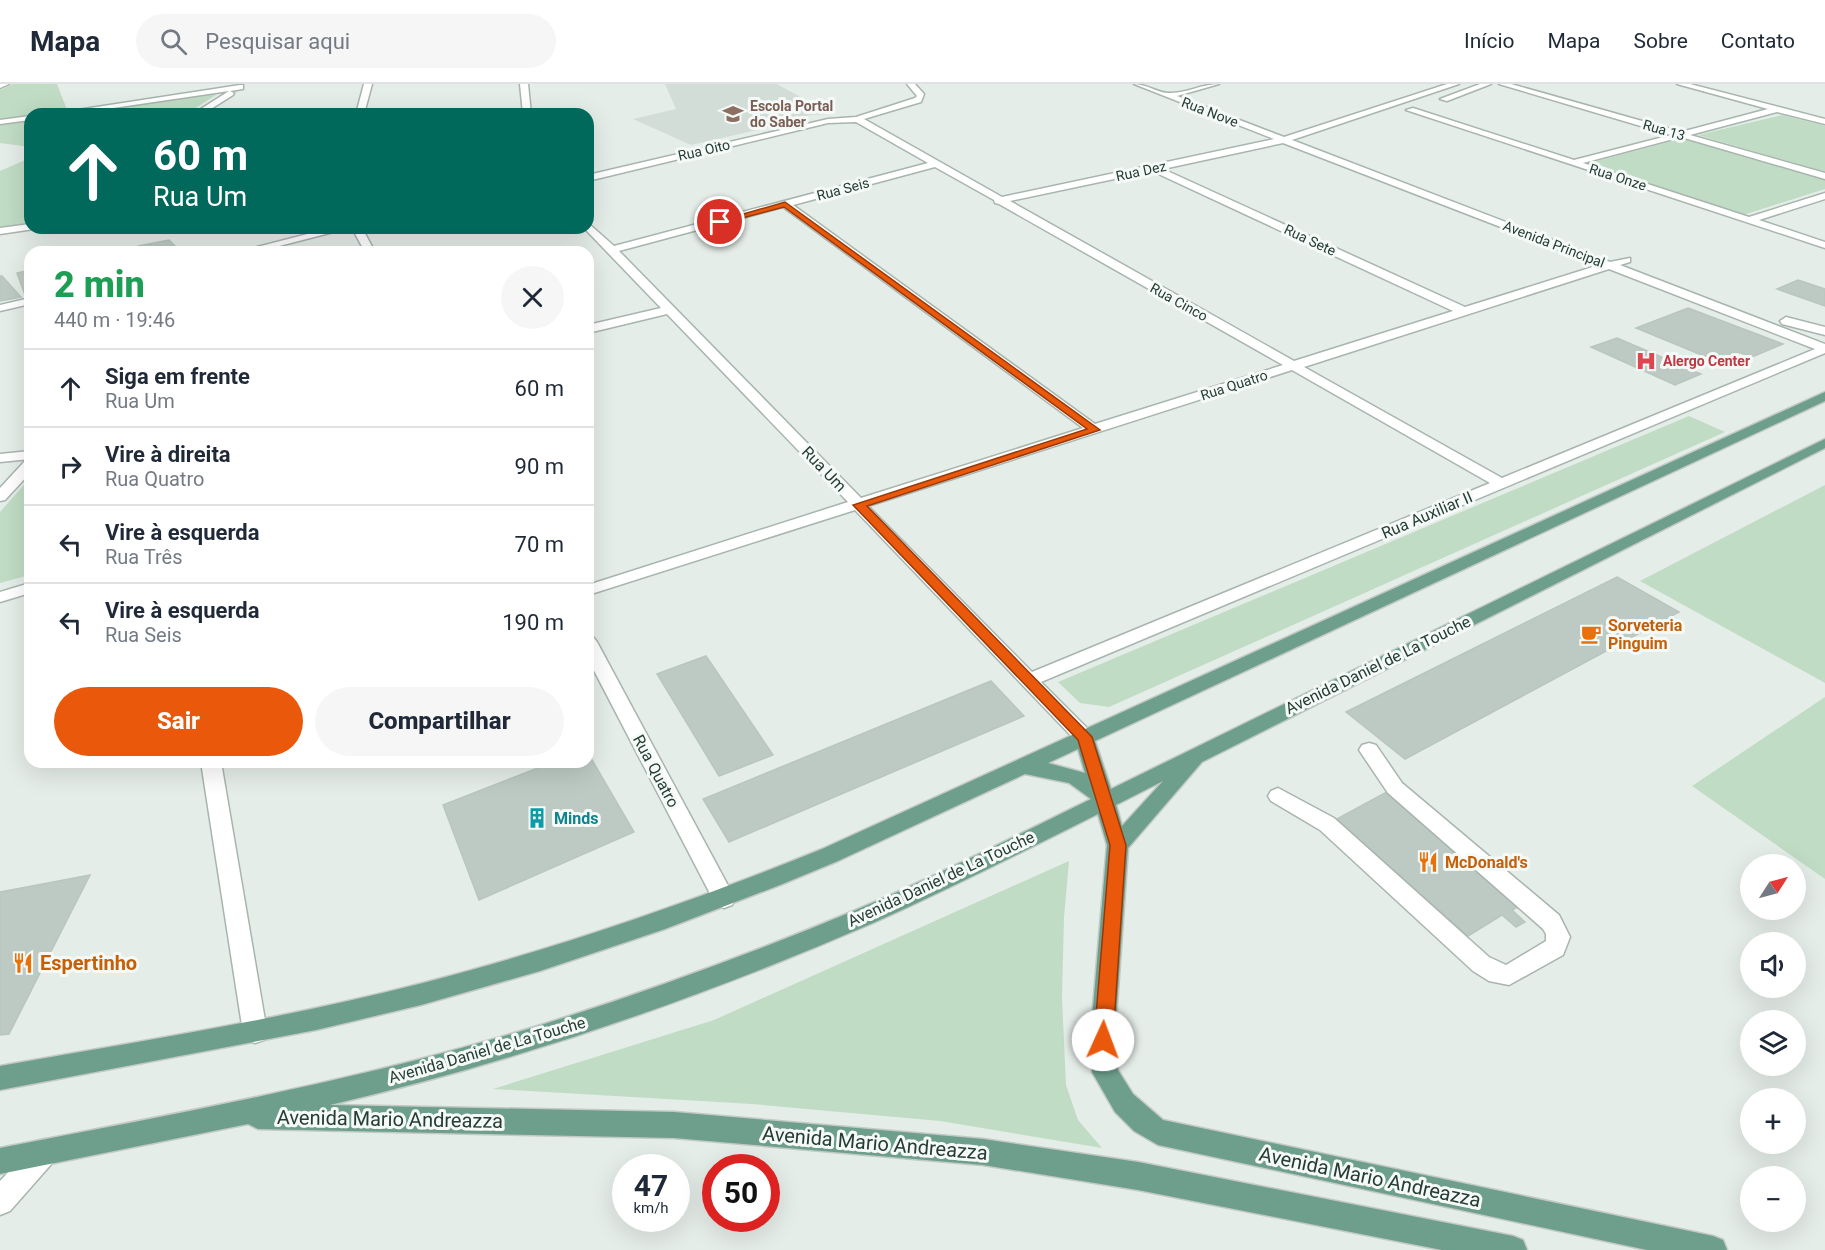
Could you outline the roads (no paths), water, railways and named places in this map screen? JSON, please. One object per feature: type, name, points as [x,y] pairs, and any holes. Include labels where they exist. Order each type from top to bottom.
[{"type":"main road","points":[[0,1078],[255,1032],[363,1008],[561,955],[723,899],[830,855],[1825,396]]},
{"type":"main road","name":"Avenida Daniel de La Touche","points":[[0,1161],[230,1116],[381,1081],[538,1036],[713,977],[865,916],[1105,802],[1825,443]]},
{"type":"main road","name":"Avenida Mario Andreazza","points":[[1084,737],[1118,845],[1104,1019],[1103,1060],[1105,1072],[1114,1091],[1134,1114],[1150,1127],[1170,1134],[1713,1250]]},
{"type":"main road","points":[[1118,845],[1199,754]]},
{"type":"main road","points":[[1021,766],[1081,779],[1096,790],[1105,802]]},
{"type":"main road","name":"Avenida Mario Andreazza","points":[[230,1116],[674,1125],[983,1152],[1138,1176],[1513,1250]]},
{"type":"street","points":[[0,86],[4,84]]},
{"type":"street","points":[[362,108],[368,84]]},
{"type":"street","points":[[524,84],[526,108]]},
{"type":"street","name":"Rua Oito","points":[[594,177],[828,121],[857,119],[918,100],[921,96],[911,84]]},
{"type":"street","name":"Rua Nove","points":[[1138,84],[1283,140]]},
{"type":"street","points":[[1170,96],[1215,84]]},
{"type":"street","points":[[1283,140],[1455,84]]},
{"type":"street","points":[[1432,103],[1488,84]]},
{"type":"street","name":"Rua 13","points":[[1503,84],[1825,176]]},
{"type":"street","points":[[1681,84],[1825,122]]},
{"type":"street","points":[[95,108],[243,86]]},
{"type":"street","points":[[206,108],[243,86]]},
{"type":"street","points":[[1400,114],[1421,106]]},
{"type":"street","name":"Rua Onze","points":[[1410,110],[1825,245]]},
{"type":"street","points":[[1573,163],[1778,110]]},
{"type":"street","points":[[0,122],[24,119]]},
{"type":"street","name":"Rua Cinco","points":[[857,119],[998,201],[1502,484]]},
{"type":"street","name":"Avenida Principal","points":[[1283,140],[1314,142],[1802,327],[1825,331]]},
{"type":"street","name":"Avenida Principal","points":[[1283,140],[1825,349]]},
{"type":"street","name":"Rua Dez","points":[[998,201],[1283,140]]},
{"type":"street","name":"Rua Seis","points":[[612,250],[934,164]]},
{"type":"street","name":"Rua Sete","points":[[1154,168],[1466,312]]},
{"type":"street","points":[[1750,220],[1825,196]]},
{"type":"street","points":[[785,204],[1095,430]]},
{"type":"street","points":[[0,231],[24,228]]},
{"type":"street","name":"Rua Um","points":[[594,232],[1084,737]]},
{"type":"street","points":[[268,246],[319,234]]},
{"type":"street","name":"Rua Quatro","points":[[859,505],[1626,260]]},
{"type":"street","points":[[0,308],[24,302]]},
{"type":"street","points":[[594,328],[670,310]]},
{"type":"street","name":"Rua Auxiliar II","points":[[1029,680],[1825,349]]},
{"type":"street","points":[[0,458],[24,456]]},
{"type":"street","points":[[0,498],[24,471]]},
{"type":"street","points":[[594,588],[859,505]]},
{"type":"street","points":[[0,597],[24,590]]},
{"type":"street","name":"Rua Quatro","points":[[594,653],[723,899]]},
{"type":"street","points":[[1278,796],[1327,824],[1480,964],[1497,974],[1509,975],[1555,948],[1559,941],[1558,931],[1551,922],[1395,788],[1369,750]]},
{"type":"street","points":[[212,768],[255,1032]]},
{"type":"street","points":[[0,1201],[45,1152]]},
{"type":"place","name":"Escola Portal do Saber","points":[[733,114]]},
{"type":"place","name":"Alergo Center","points":[[1646,361]]},
{"type":"place","name":"Sorveteria Pinguim","points":[[1591,634]]},
{"type":"place","name":"Minds","points":[[537,818]]},
{"type":"place","name":"McDonald's","points":[[1428,862]]},
{"type":"place","name":"Espertinho","points":[[23,963]]}]
